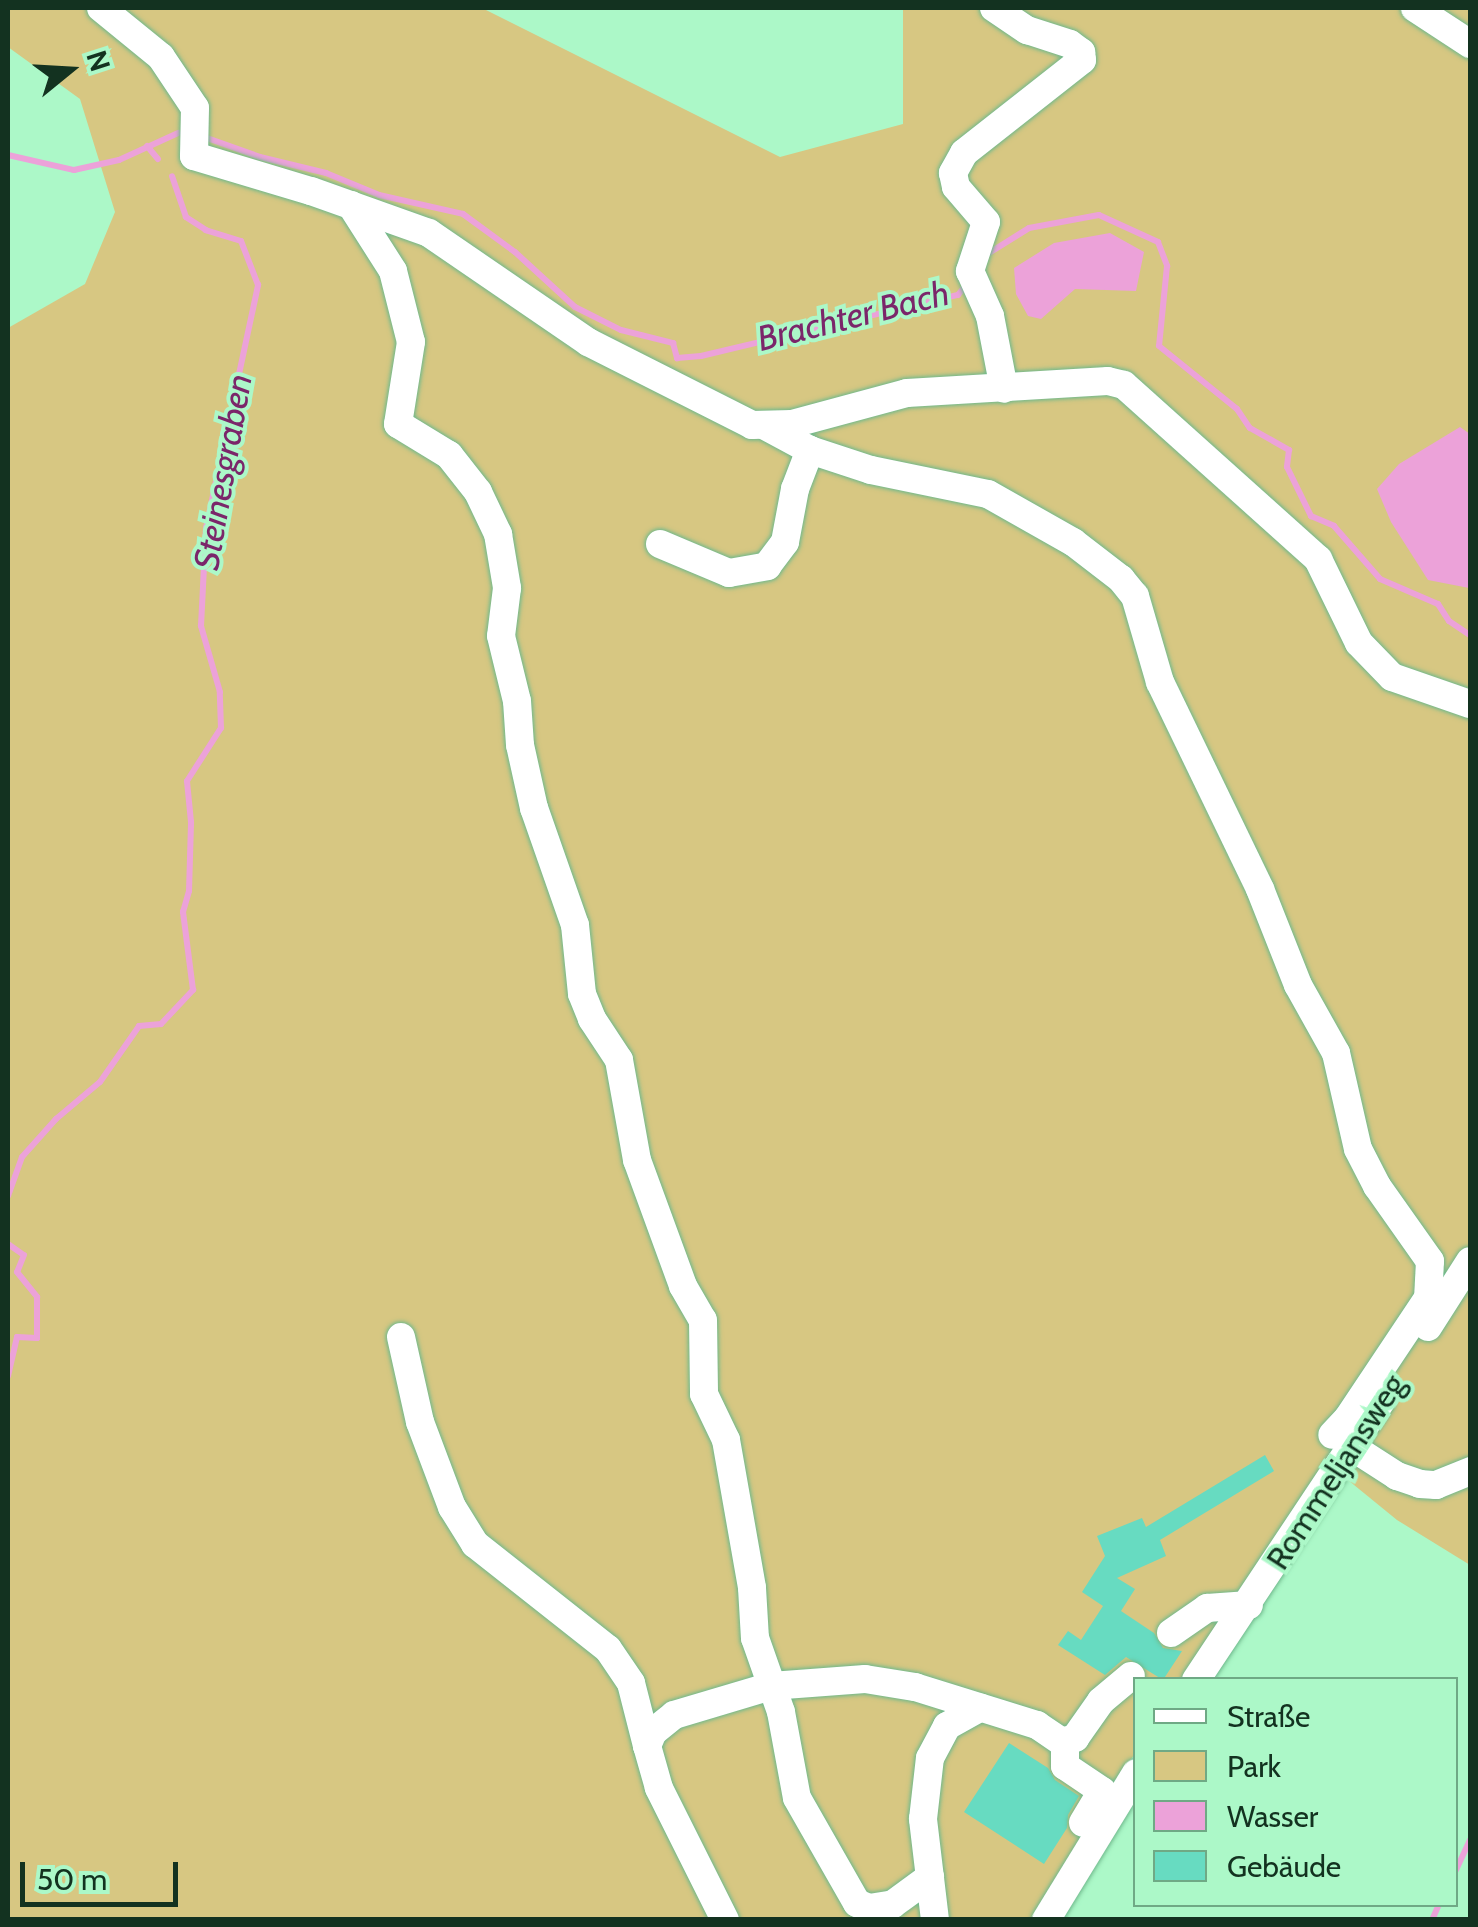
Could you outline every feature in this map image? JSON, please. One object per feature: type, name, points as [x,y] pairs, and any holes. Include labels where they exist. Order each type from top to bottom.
[{"type":"street","points":[[101,8],[161,56],[195,108],[194,156],[351,205],[428,234],[588,342],[695,399],[767,427],[810,450],[871,470],[988,494],[1073,542],[1121,579],[1135,596],[1160,682],[1260,889],[1298,985],[1336,1053],[1358,1149],[1377,1186],[1430,1261],[1428,1298],[1348,1418],[1342,1441],[1420,1484],[1436,1484],[1470,1471]]},
{"type":"street","points":[[994,8],[1027,30],[1070,44],[1081,52],[1082,60],[957,161],[954,181],[986,222],[978,286],[1004,388]]},
{"type":"street","points":[[1415,8],[1470,44]]},
{"type":"street","points":[[351,205],[393,271],[411,342],[398,424],[449,455],[478,492],[498,534],[506,576],[500,636],[517,701],[520,745],[534,808],[574,925],[582,994],[592,1019],[619,1060],[637,1160],[683,1286],[702,1320],[704,1394],[726,1440],[752,1588],[755,1638],[798,1798],[856,1903],[869,1908],[893,1904],[930,1876]]},
{"type":"street","points":[[767,427],[907,393],[1108,381],[1134,392],[1318,558],[1359,642],[1392,677],[1470,704]]},
{"type":"street","points":[[660,544],[730,573],[767,566],[785,542],[795,489],[810,450]]},
{"type":"street","name":"Rommeljansweg","points":[[1198,1677],[1250,1605],[1342,1441],[1470,1261]]},
{"type":"street","points":[[400,1337],[420,1422],[452,1507],[475,1544],[608,1649],[631,1683],[658,1788],[726,1920]]},
{"type":"street","points":[[1171,1632],[1207,1608],[1250,1605]]},
{"type":"street","points":[[1065,1741],[1074,1738],[1102,1701],[1130,1675]]},
{"type":"street","points":[[647,1746],[653,1732],[674,1715],[771,1686],[865,1679],[914,1687],[1038,1724],[1065,1741]]},
{"type":"street","points":[[935,1920],[923,1819],[930,1758],[947,1726],[980,1708]]},
{"type":"street","points":[[1065,1741],[1065,1766],[1102,1792],[1071,1842],[1088,1851]]},
{"type":"street","points":[[1046,1920],[1133,1778]]},
{"type":"green space","points":[[8,8],[482,8],[780,157],[903,124],[903,8],[1470,8],[1470,1565],[1397,1520],[1332,1467],[1185,1677],[1133,1677],[1133,1756],[1034,1919],[8,1919],[8,328],[85,284],[115,212],[80,99],[8,47]]},
{"type":"water","points":[[1110,233],[1144,252],[1136,291],[1075,289],[1041,319],[1028,316],[1016,294],[1014,268],[1054,243]]},
{"type":"water","points":[[1460,427],[1470,434],[1469,588],[1428,580],[1391,522],[1377,489],[1399,464]]},
{"type":"building","points":[[1265,1455],[1274,1471],[1160,1540],[1166,1556],[1117,1578],[1135,1589],[1121,1611],[1154,1633],[1163,1648],[1182,1651],[1165,1677],[1158,1677],[1126,1657],[1105,1675],[1058,1645],[1068,1631],[1081,1640],[1103,1606],[1082,1592],[1105,1556],[1097,1536],[1142,1518],[1146,1527]]},
{"type":"building","points":[[1009,1743],[1048,1768],[1055,1780],[1079,1796],[1068,1815],[1067,1828],[1044,1864],[964,1812]]},
{"type":"waterway","name":"Brachter Bach","points":[[8,155],[74,170],[119,160],[178,133]]},
{"type":"waterway","name":"Brachter Bach","points":[[207,138],[260,157],[326,173],[379,195],[463,214],[515,252],[575,307],[621,330],[673,343],[677,358],[701,356],[958,295],[968,282]]},
{"type":"waterway","name":"Steinesgraben","points":[[147,146],[158,159]]},
{"type":"waterway","name":"Steinesgraben","points":[[8,1196],[22,1157],[56,1119],[100,1082],[139,1026],[161,1024],[193,990],[183,912],[189,891],[191,822],[187,781],[221,728],[220,692],[201,626],[206,528],[258,285],[241,241],[206,230],[186,217],[172,176]]},
{"type":"waterway","name":"Brachter Bach","points":[[989,253],[1029,228],[1099,215],[1158,242],[1167,266],[1159,346],[1237,409],[1250,428],[1289,450],[1287,467],[1311,516],[1334,526],[1380,579],[1438,604],[1449,621],[1470,635]]},
{"type":"waterway","name":"Steinesgraben","points":[[8,1244],[24,1255],[17,1272],[37,1297],[37,1338],[17,1337],[8,1376]]},
{"type":"waterway","points":[[1458,1866],[1470,1840]]},
{"type":"waterway","points":[[1432,1920],[1438,1907]]}]
